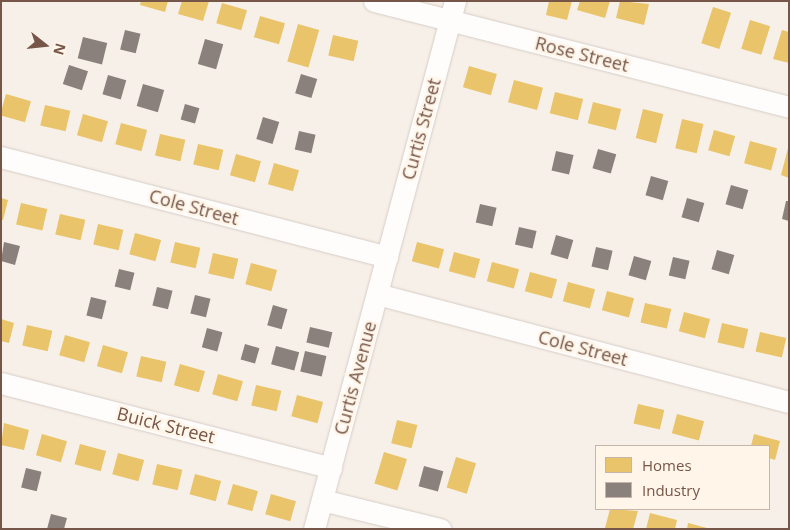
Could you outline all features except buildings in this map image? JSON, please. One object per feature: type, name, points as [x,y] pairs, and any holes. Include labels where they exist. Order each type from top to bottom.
[{"type":"street","name":"Rose Street","points":[[374,1],[453,11],[789,108]]},
{"type":"street","name":"Curtis Street","points":[[387,257],[453,11]]},
{"type":"street","name":"Cole Street","points":[[1,157],[387,257]]},
{"type":"street","name":"Curtis Avenue","points":[[322,500],[387,257]]},
{"type":"street","name":"Cole Street","points":[[377,294],[789,402]]},
{"type":"street","name":"Buick Street","points":[[1,382],[331,468]]},
{"type":"street","points":[[314,529],[322,500],[440,529]]}]
